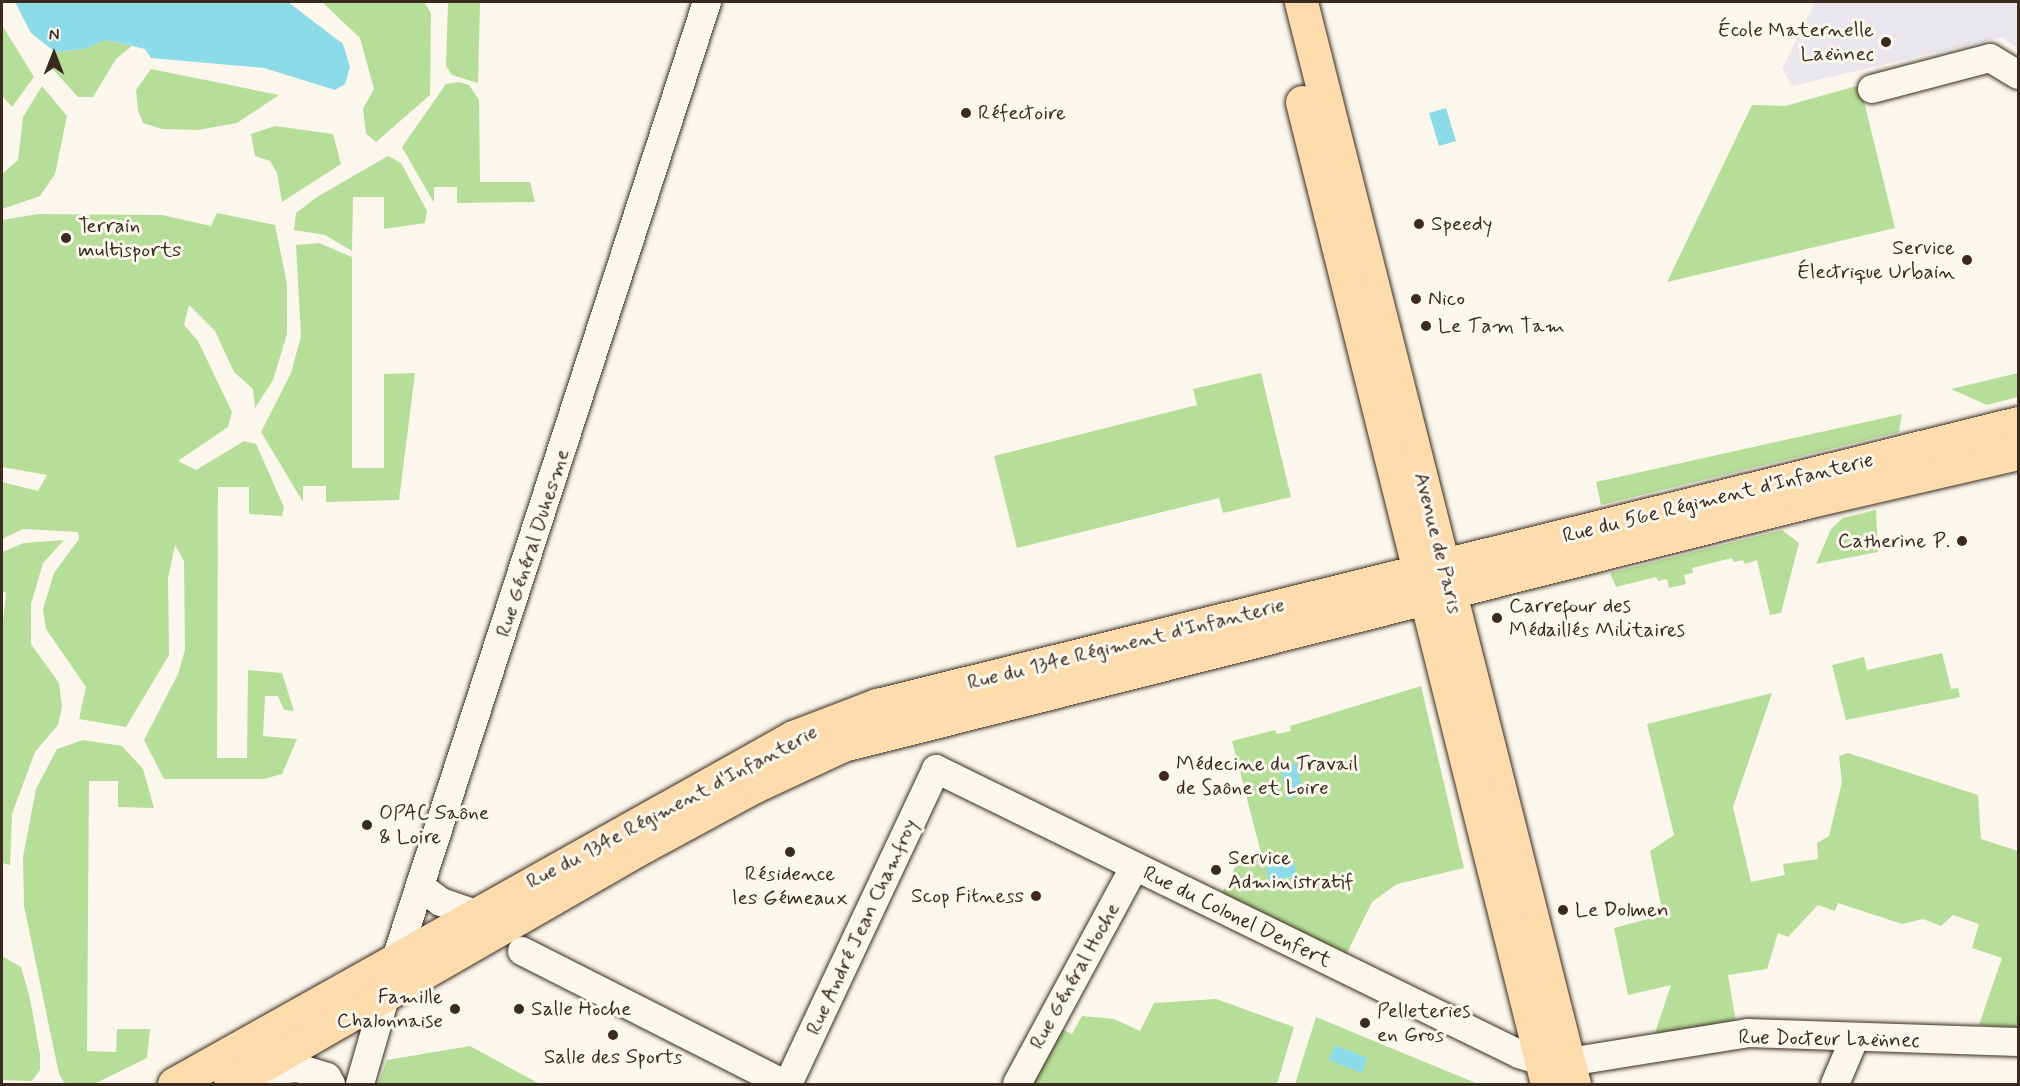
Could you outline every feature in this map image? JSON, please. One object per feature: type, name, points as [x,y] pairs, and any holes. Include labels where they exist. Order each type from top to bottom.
[{"type":"main road","name":"Avenue de Paris","points":[[1277,2],[1435,582],[1559,1075]]},
{"type":"main road","name":"Avenue de Paris","points":[[1301,2],[1435,582],[1516,963],[1559,1075]]},
{"type":"main road","name":"Rue du 56e Régiment d'Infanterie","points":[[1435,582],[2019,423]]},
{"type":"main road","name":"Rue du 56e Régiment d'Infanterie","points":[[1435,582],[2019,453]]},
{"type":"main road","name":"Rue du 134e Régiment d'Infanterie","points":[[174,1084],[398,956],[793,737],[877,705],[1435,582]]},
{"type":"main road","name":"Rue du 134e Régiment d'Infanterie","points":[[242,1078],[644,846],[755,786],[843,745],[1435,582]]},
{"type":"street","name":"Rue Général Duhesme","points":[[360,1084],[398,956],[707,2]]},
{"type":"street","points":[[1872,88],[1990,58],[2019,75]]},
{"type":"street","name":"Rue du Colonel Denfert","points":[[936,769],[1559,1075]]},
{"type":"street","name":"Rue André Jean Chamfroy","points":[[786,1084],[936,769]]},
{"type":"street","name":"Rue Général Hoche","points":[[1017,1084],[1134,868]]},
{"type":"street","points":[[421,887],[441,902],[475,915]]},
{"type":"street","points":[[522,951],[786,1084]]},
{"type":"street","name":"Rue Docteur Laënnec","points":[[1559,1075],[1748,1033],[2019,1042]]},
{"type":"street","points":[[1835,1084],[1855,1037]]},
{"type":"street","points":[[242,1078],[298,1068],[327,1077],[331,1084]]},
{"type":"shaded area","name":"École Maternelle Laënnec","points":[[1815,2],[2018,2],[2018,49],[2002,37],[1792,86],[1782,69]]},
{"type":"green space","points":[[322,2],[424,2],[431,13],[430,95],[376,142],[366,134],[363,109],[374,89],[360,38]]},
{"type":"green space","points":[[448,2],[480,2],[478,83],[452,75],[446,66]]},
{"type":"green space","points":[[2,25],[34,77],[12,107],[2,96]]},
{"type":"green space","points":[[107,40],[132,46],[116,59],[93,97],[78,97],[49,65],[55,52],[84,49]]},
{"type":"green space","points":[[151,69],[279,95],[237,123],[198,130],[162,129],[143,123],[138,110],[136,90]]},
{"type":"green space","points":[[459,82],[469,85],[479,100],[480,182],[530,182],[535,202],[457,203],[457,187],[434,187],[434,203],[402,147],[446,84]]},
{"type":"green space","points":[[1860,85],[1895,228],[1667,282],[1752,105],[1785,106]]},
{"type":"green space","points":[[42,86],[67,116],[55,174],[40,196],[2,209],[2,174],[18,160],[23,117]]},
{"type":"green space","points":[[275,126],[333,134],[341,164],[282,202],[277,173],[270,161],[255,156],[251,134]]},
{"type":"green space","points":[[388,156],[401,163],[427,211],[425,223],[384,229],[384,197],[353,197],[352,251],[325,235],[294,230],[296,213],[317,197]]},
{"type":"green space","points":[[217,213],[275,225],[287,284],[287,334],[273,380],[255,408],[253,389],[234,372],[215,331],[189,305],[184,325],[198,341],[232,412],[228,427],[178,461],[196,470],[244,441],[256,444],[284,507],[282,516],[249,514],[249,487],[218,487],[217,758],[247,758],[248,670],[282,673],[294,711],[284,710],[278,696],[265,696],[263,736],[297,739],[282,774],[264,779],[164,779],[144,740],[178,674],[185,650],[184,561],[175,545],[168,578],[169,655],[126,727],[79,719],[86,687],[46,629],[43,609],[54,573],[79,539],[78,532],[23,529],[2,539],[2,482],[38,491],[47,475],[2,467],[2,220],[38,214],[162,215],[211,226]]},
{"type":"green space","points":[[319,243],[352,257],[352,468],[384,468],[384,374],[415,373],[399,500],[326,502],[326,486],[303,486],[303,502],[261,432],[291,373],[301,336],[296,245]]},
{"type":"green space","points":[[1261,373],[1291,497],[1223,513],[1219,498],[1017,548],[994,456],[1197,405],[1193,389]]},
{"type":"green space","points":[[2018,373],[2018,397],[1987,405],[1951,389]]},
{"type":"green space","points":[[1902,414],[1899,432],[1601,505],[1596,482]]},
{"type":"green space","points":[[1876,510],[1878,552],[1816,564],[1831,529],[1843,518]]},
{"type":"green space","points":[[1782,530],[1799,543],[1781,613],[1770,615],[1757,560],[1745,564],[1743,560],[1734,562],[1732,558],[1692,568],[1693,573],[1684,575],[1686,584],[1669,588],[1667,579],[1658,581],[1656,577],[1616,587],[1610,573]]},
{"type":"green space","points":[[64,540],[43,563],[31,604],[31,644],[59,683],[62,707],[58,725],[35,752],[12,814],[10,865],[2,863],[2,630],[6,593],[2,591],[2,552],[24,543]]},
{"type":"green space","points":[[1942,653],[1951,689],[1958,688],[1960,697],[1846,720],[1832,665],[1864,657],[1867,670]]},
{"type":"green space","points":[[1421,686],[1464,868],[1397,884],[1372,902],[1346,955],[1221,895],[1239,859],[1261,853],[1232,741],[1275,730],[1277,734],[1291,731],[1290,726]]},
{"type":"green space","points":[[1772,693],[1733,807],[1751,882],[1785,875],[1783,864],[1818,859],[1817,843],[1829,836],[1842,782],[1839,756],[1848,753],[1978,795],[1981,839],[2018,851],[2018,1027],[1979,1025],[2002,958],[1972,948],[1979,924],[1953,915],[1941,926],[1923,919],[1902,924],[1838,903],[1835,911],[1818,905],[1788,937],[1778,933],[1767,969],[1728,975],[1736,1022],[1654,1036],[1671,985],[1628,995],[1614,928],[1663,915],[1650,851],[1674,835],[1647,724]]},
{"type":"green space","points":[[83,740],[122,746],[143,769],[154,808],[118,807],[118,781],[89,781],[87,1051],[116,1052],[117,1029],[150,1029],[147,1058],[94,1084],[65,1084],[59,1074],[24,906],[23,857],[36,789],[57,749]]},
{"type":"green space","points":[[2,956],[21,967],[30,999],[40,1054],[40,1070],[32,1081],[2,1080]]},
{"type":"green space","points":[[1216,999],[1294,1027],[1277,1084],[1033,1084],[1061,1029],[1072,1034],[1082,1016],[1114,1019],[1140,1031],[1154,1003]]},
{"type":"green space","points":[[1316,1017],[1478,1084],[1295,1084]]},
{"type":"green space","points":[[470,1046],[540,1084],[378,1084],[387,1060]]},
{"type":"water","points":[[15,2],[288,2],[343,44],[350,67],[345,84],[335,90],[264,68],[151,58],[145,49],[107,40],[84,49],[55,52],[31,33]]},
{"type":"water","points":[[1446,108],[1456,141],[1439,146],[1429,113]]},
{"type":"water","points":[[1296,763],[1304,795],[1287,799],[1280,767]]},
{"type":"water","points":[[1293,861],[1297,875],[1270,883],[1266,868]]},
{"type":"water","points":[[1335,1045],[1367,1058],[1362,1073],[1329,1060]]},
{"type":"place","name":"École Maternelle Laënnec","points":[[1886,42]]},
{"type":"place","name":"Réfectoire","points":[[966,113]]},
{"type":"place","name":"Speedy","points":[[1419,224]]},
{"type":"place","name":"Terrain multisports","points":[[66,238]]},
{"type":"place","name":"Service Électrique Urbain","points":[[1967,260]]},
{"type":"place","name":"Nico","points":[[1416,299]]},
{"type":"place","name":"Le Tam Tam","points":[[1426,326]]},
{"type":"place","name":"Catherine P.","points":[[1962,541]]},
{"type":"place","name":"Carrefour des Médaillés Militaires","points":[[1497,618]]},
{"type":"place","name":"Médecine du Travail de Saône et Loire","points":[[1164,776]]},
{"type":"place","name":"OPAC Saône & Loire","points":[[367,825]]},
{"type":"place","name":"Résidence les Gémeaux","points":[[790,852]]},
{"type":"place","name":"Service Administratif","points":[[1216,870]]},
{"type":"place","name":"Scop Fitness","points":[[1036,896]]},
{"type":"place","name":"Le Dolmen","points":[[1563,910]]},
{"type":"place","name":"Famille Chalonnaise","points":[[455,1009]]},
{"type":"place","name":"Salle Hoche","points":[[519,1009]]},
{"type":"place","name":"Pelleteries en Gros","points":[[1365,1023]]},
{"type":"place","name":"Salle des Sports","points":[[613,1035]]}]
